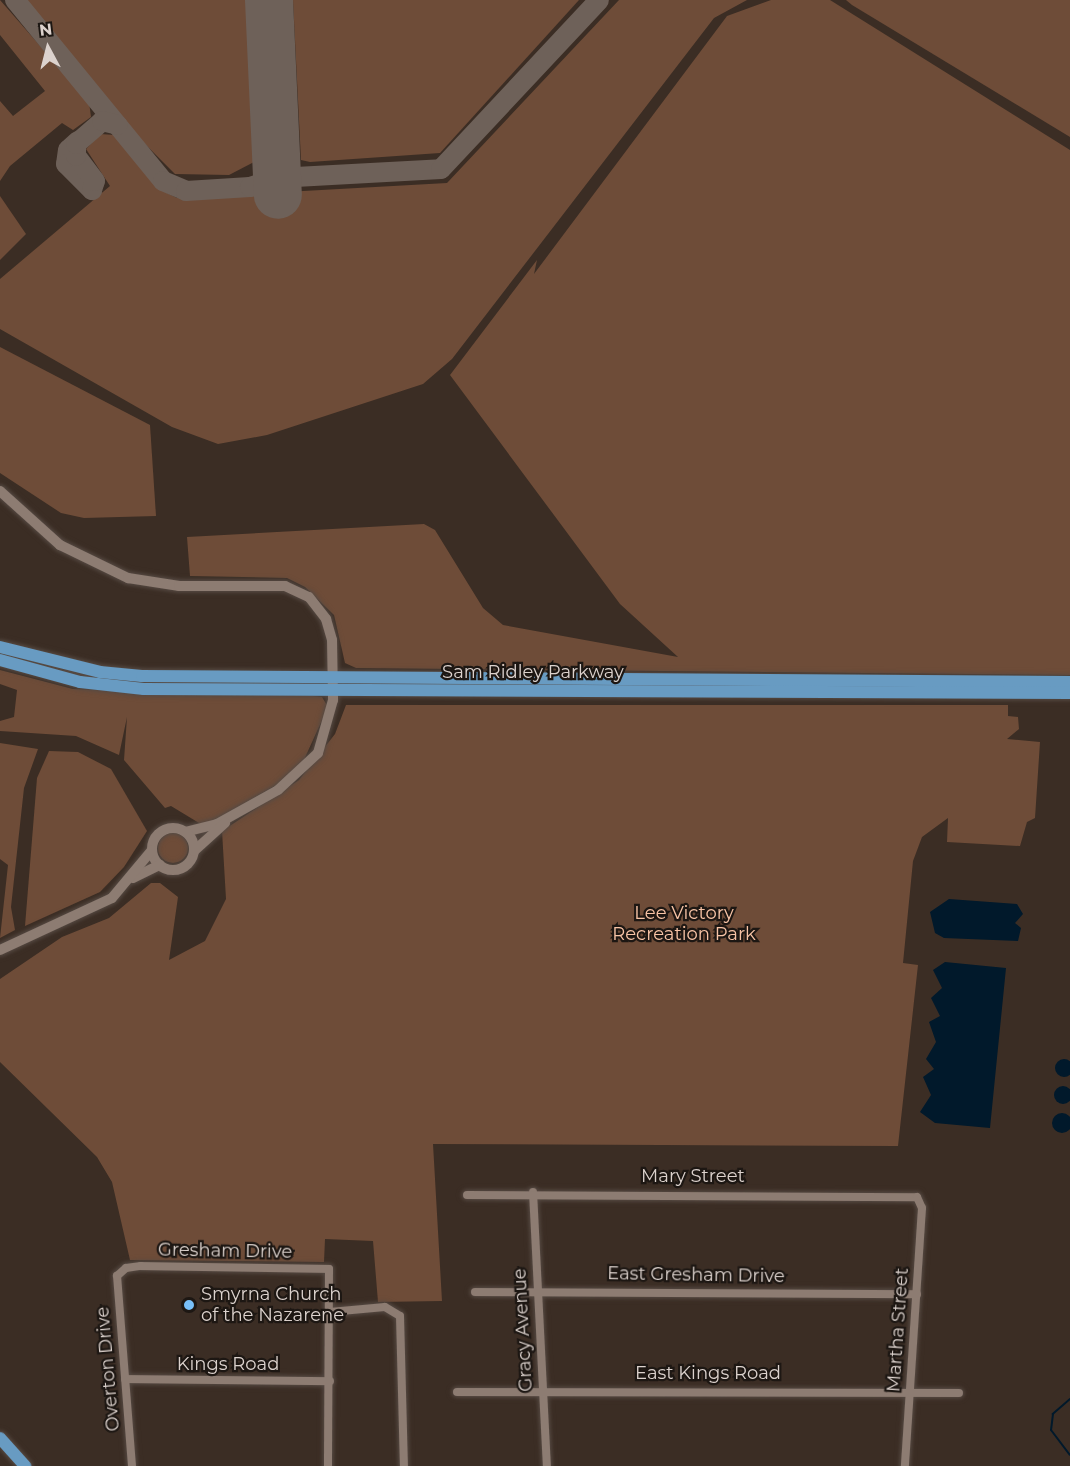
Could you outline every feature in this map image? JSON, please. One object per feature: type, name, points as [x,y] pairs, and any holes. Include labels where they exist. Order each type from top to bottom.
[{"type":"main road","name":"Sam Ridley Parkway","points":[[0,647],[100,672],[333,683],[1070,693]]},
{"type":"main road","name":"Sam Ridley Parkway","points":[[0,660],[80,682],[144,689],[333,683],[1070,682]]},
{"type":"main road","points":[[0,1438],[25,1466]]},
{"type":"street","points":[[0,491],[60,545],[128,578],[179,586],[271,584],[297,590],[326,619],[333,683],[325,740],[308,766],[232,817],[194,851],[183,867],[160,865],[133,878],[106,901],[0,950]]},
{"type":"street","points":[[133,878],[163,830],[186,832],[232,817]]},
{"type":"street","points":[[186,832],[194,851]]},
{"type":"street","points":[[152,850],[160,865]]},
{"type":"street","name":"Mary Street","points":[[467,1195],[533,1192],[917,1197]]},
{"type":"street","name":"Gracy Avenue","points":[[533,1192],[547,1466]]},
{"type":"street","name":"Martha Street","points":[[905,1466],[922,1208],[917,1197]]},
{"type":"street","name":"Gresham Drive","points":[[122,1270],[329,1269],[330,1312]]},
{"type":"street","name":"Overton Drive","points":[[122,1270],[117,1276],[132,1466]]},
{"type":"street","name":"East Gresham Drive","points":[[475,1292],[537,1289],[917,1294]]},
{"type":"street","points":[[328,1466],[330,1312],[386,1307],[400,1316],[404,1466]]},
{"type":"street","name":"Kings Road","points":[[125,1379],[330,1381]]},
{"type":"street","name":"East Kings Road","points":[[457,1392],[543,1389],[959,1392]]},
{"type":"green space","points":[[0,0],[89,102],[91,117],[73,130],[62,123],[10,166],[0,181],[0,101],[13,116],[45,91],[0,35]]},
{"type":"green space","points":[[26,0],[246,0],[254,162],[229,175],[175,174],[135,134]]},
{"type":"green space","points":[[293,0],[579,0],[440,153],[310,162],[301,160]]},
{"type":"green space","points":[[619,0],[747,0],[714,18],[452,359],[423,384],[267,435],[218,444],[172,427],[0,329],[0,279],[110,186],[86,149],[100,134],[115,135],[163,191],[177,198],[447,183]]},
{"type":"green space","points":[[771,0],[830,0],[1070,150],[1070,675],[356,668],[345,663],[334,615],[305,587],[287,578],[190,576],[187,537],[424,524],[435,530],[483,608],[503,625],[678,657],[620,604],[450,375],[537,260],[534,274],[727,16]]},
{"type":"green space","points":[[846,0],[1070,0],[1070,137],[852,5]]},
{"type":"green space","points":[[0,196],[26,234],[0,260]]},
{"type":"green space","points":[[0,347],[150,425],[156,516],[84,518],[61,513],[0,473]]},
{"type":"green space","points":[[0,670],[73,689],[313,696],[322,697],[328,707],[303,762],[278,784],[204,826],[171,806],[165,808],[124,760],[127,717],[119,755],[76,736],[0,731],[0,721],[14,717],[17,690],[0,684]]},
{"type":"green space","name":"Lee Victory Recreation Park","points":[[346,705],[1008,705],[1008,716],[1018,717],[1019,729],[1007,739],[1040,742],[1035,818],[1027,822],[1020,846],[947,842],[948,818],[922,837],[913,861],[903,963],[918,965],[898,1146],[433,1144],[442,1301],[378,1302],[373,1241],[325,1239],[324,1262],[130,1260],[112,1182],[97,1157],[0,1062],[0,979],[62,937],[109,918],[151,883],[160,883],[178,897],[169,960],[205,941],[226,899],[222,831],[299,780],[335,734]]},
{"type":"green space","points":[[0,743],[38,749],[24,788],[11,907],[15,930],[0,938],[8,865],[0,859]]},
{"type":"green space","points":[[49,751],[78,752],[111,769],[147,831],[124,867],[100,892],[25,926],[37,778]]},
{"type":"green space","points":[[173,833],[179,834],[187,842],[187,854],[179,862],[173,863],[167,862],[159,854],[158,848],[159,842],[167,834]]},
{"type":"water","points":[[949,899],[1017,904],[1023,914],[1015,923],[1021,928],[1018,941],[944,938],[935,933],[930,912]]},
{"type":"water","points":[[945,962],[1006,968],[990,1128],[935,1123],[920,1112],[931,1095],[923,1077],[934,1069],[926,1059],[936,1042],[929,1022],[940,1016],[931,998],[942,988],[933,970]]},
{"type":"water","points":[[1064,1059],[1070,1062],[1073,1068],[1070,1074],[1064,1077],[1058,1074],[1055,1068],[1058,1062]]},
{"type":"water","points":[[1059,1086],[1067,1086],[1072,1091],[1070,1102],[1059,1104],[1054,1099],[1054,1091]]},
{"type":"water","points":[[1062,1113],[1069,1116],[1072,1123],[1069,1130],[1062,1133],[1055,1130],[1052,1123],[1055,1116]]},
{"type":"waterway","points":[[1070,1399],[1053,1414],[1051,1430],[1070,1455]]},
{"type":"taxiway","points":[[15,0],[163,181],[186,191],[250,187],[277,178],[441,169],[599,0]]},
{"type":"taxiway","points":[[78,141],[68,150],[66,164],[92,190],[95,181],[76,156],[76,144],[102,121],[118,125]]},
{"type":"runway","points":[[269,0],[278,195]]},
{"type":"place","name":"Smyrna Church of the Nazarene","points":[[189,1305]]}]
